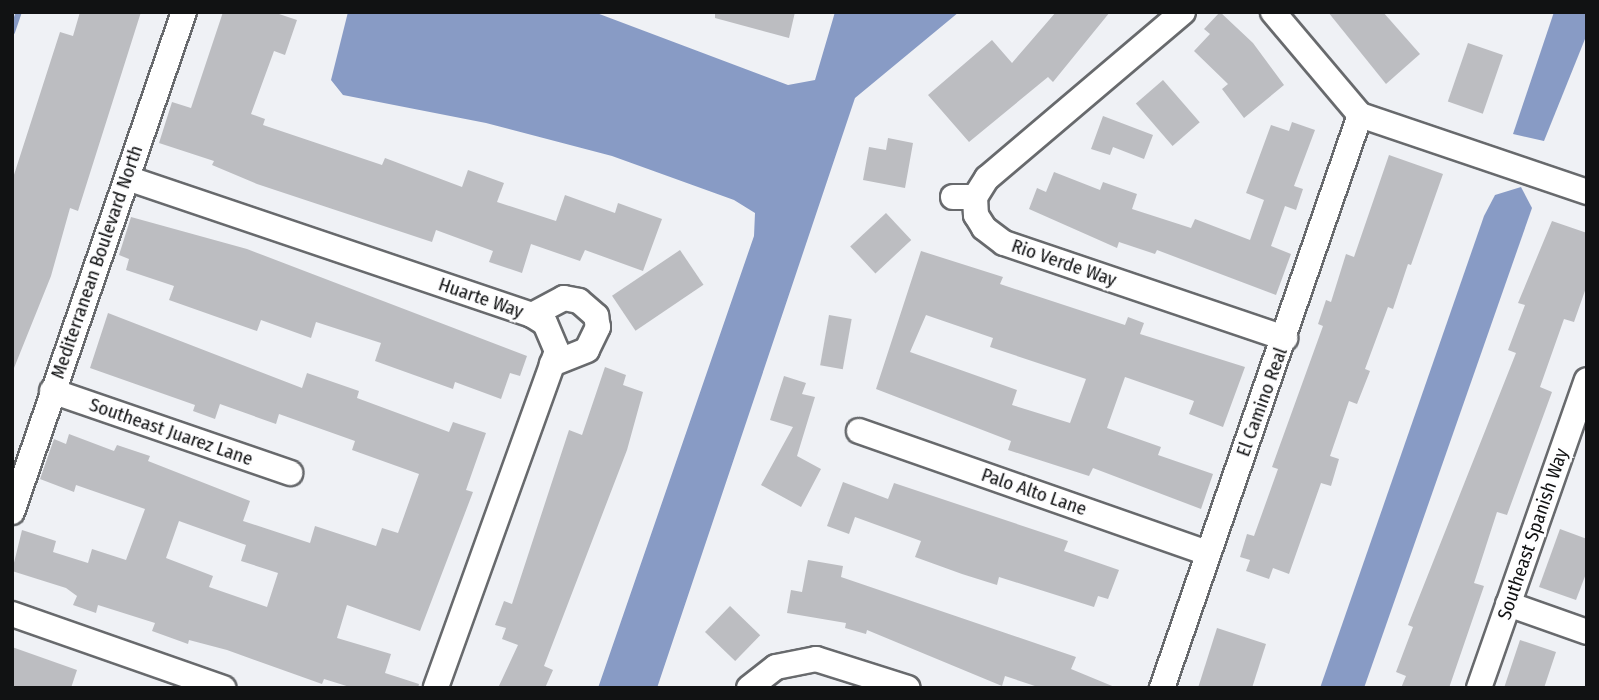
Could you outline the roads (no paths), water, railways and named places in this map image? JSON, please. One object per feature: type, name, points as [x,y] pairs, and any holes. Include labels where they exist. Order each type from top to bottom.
[{"type":"street","name":"Mediterranean Boulevard North","points":[[12,512],[184,12]]},
{"type":"street","name":"Rio Verde Way","points":[[1183,12],[964,197],[984,228],[1004,243],[1285,338]]},
{"type":"street","points":[[1273,12],[1360,115],[1587,192]]},
{"type":"street","name":"El Camino Real","points":[[1162,688],[1360,115]]},
{"type":"street","name":"Huarte Way","points":[[127,178],[532,315],[545,323],[554,338],[557,351],[436,688]]},
{"type":"street","points":[[532,315],[564,298],[579,300],[596,316],[598,327],[587,350],[552,363]]},
{"type":"street","name":"Southeast Spanish Way","points":[[1479,688],[1508,604],[1580,424],[1587,380]]},
{"type":"street","name":"Southeast Juarez Lane","points":[[52,391],[290,473]]},
{"type":"street","name":"Palo Alto Lane","points":[[859,430],[1208,553]]},
{"type":"street","points":[[1508,604],[1587,632]]},
{"type":"street","points":[[12,614],[223,688]]},
{"type":"street","points":[[749,688],[776,667],[816,659],[908,688]]},
{"type":"water","points":[[348,12],[594,12],[788,85],[815,80],[835,12],[959,12],[855,98],[657,688],[598,688],[754,236],[755,213],[734,200],[612,156],[486,123],[343,95],[331,80]]},
{"type":"water","points":[[1554,12],[1587,12],[1587,34],[1544,141],[1513,134]]},
{"type":"water","points":[[1521,187],[1532,208],[1364,688],[1320,688],[1484,216],[1495,195]]},
{"type":"waterway","points":[[12,32],[19,12]]}]
